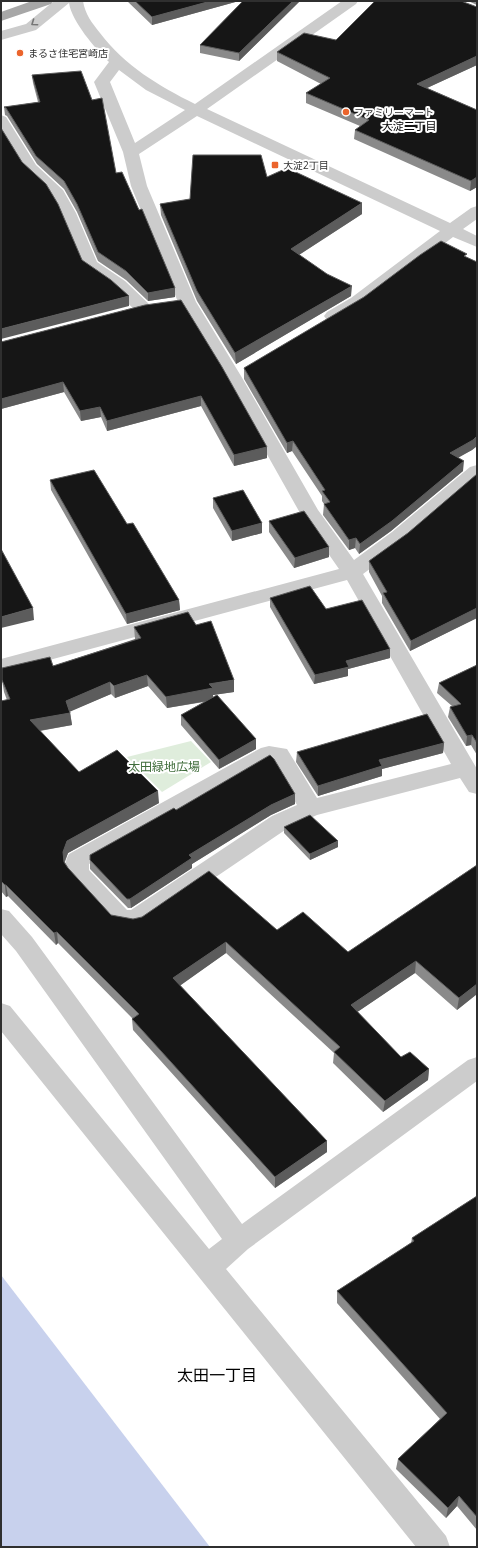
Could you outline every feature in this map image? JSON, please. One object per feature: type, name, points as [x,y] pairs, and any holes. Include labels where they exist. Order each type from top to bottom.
[{"type":"main road","points":[[1,17],[46,1]]},
{"type":"street","points":[[1,36],[32,26],[63,1]]},
{"type":"street","points":[[76,1],[77,11],[95,37],[117,62],[140,80],[196,110],[477,242]]},
{"type":"street","points":[[131,152],[196,110],[351,1]]},
{"type":"street","points":[[117,62],[102,82],[131,152],[140,186],[158,307]]},
{"type":"street","points":[[1,120],[30,168],[55,190],[68,214],[90,265],[158,307],[239,372],[310,514],[352,572],[471,778],[311,808],[280,822],[134,920],[120,918],[78,873],[77,860],[268,754],[279,755],[311,808]]},
{"type":"street","points":[[318,325],[357,302],[477,211]]},
{"type":"street","points":[[1,666],[352,572],[399,537],[477,471]]},
{"type":"street","points":[[1,918],[24,944],[239,1241]]},
{"type":"street","points":[[1,1013],[435,1547]]},
{"type":"street","points":[[208,1267],[239,1241],[477,1067]]},
{"type":"green space","name":"太田緑地広場","points":[[191,741],[211,762],[162,792],[127,757]]},
{"type":"water","points":[[1,1275],[210,1547],[1,1547]]},
{"type":"building","points":[[135,1],[211,1],[152,17]]},
{"type":"building","points":[[243,1],[293,1],[239,53],[200,45]]},
{"type":"building","points":[[375,1],[461,1],[477,7],[477,56],[417,84],[477,110],[477,177],[471,181],[355,130],[369,120],[306,93],[330,78],[277,52],[304,33],[336,40]]},
{"type":"building","points":[[81,71],[92,100],[102,98],[116,173],[122,172],[139,210],[142,209],[175,288],[148,293],[126,271],[98,252],[77,204],[64,181],[36,156],[4,107],[40,102],[32,75]]},
{"type":"building","points":[[1,128],[22,162],[46,184],[58,204],[82,260],[111,280],[129,296],[1,329]]},
{"type":"building","points":[[193,155],[261,155],[267,177],[287,168],[362,203],[291,249],[327,274],[352,286],[235,353],[197,291],[160,204],[190,199]]},
{"type":"building","points":[[441,241],[467,254],[464,256],[477,262],[477,436],[473,440],[450,453],[464,461],[392,521],[360,544],[356,538],[349,540],[324,504],[330,502],[322,491],[325,490],[293,441],[287,443],[244,368],[364,297]]},
{"type":"building","points":[[181,300],[222,367],[267,447],[234,455],[201,396],[107,421],[100,407],[80,411],[63,382],[1,399],[1,342],[145,305]]},
{"type":"building","points":[[94,470],[127,524],[133,523],[179,600],[126,614],[50,480]]},
{"type":"building","points":[[477,474],[477,608],[411,641],[383,593],[387,592],[369,561],[408,533]]},
{"type":"building","points":[[243,490],[262,523],[232,531],[213,498]]},
{"type":"building","points":[[304,511],[329,547],[295,558],[269,521]]},
{"type":"building","points":[[1,549],[33,608],[1,617]]},
{"type":"building","points":[[310,586],[326,609],[362,600],[390,649],[346,661],[349,667],[315,675],[270,598]]},
{"type":"building","points":[[188,612],[196,625],[211,621],[234,680],[209,684],[213,688],[166,697],[147,675],[114,686],[110,682],[66,701],[70,713],[30,720],[79,772],[117,750],[158,791],[67,841],[63,852],[64,862],[111,915],[133,919],[142,917],[209,871],[277,930],[303,912],[348,952],[477,865],[477,984],[459,998],[416,961],[351,1005],[401,1057],[410,1052],[429,1069],[385,1101],[334,1052],[340,1047],[226,942],[173,978],[327,1141],[275,1177],[132,1019],[139,1014],[57,932],[54,933],[1,881],[1,701],[10,699],[2,680],[2,668],[50,657],[53,666],[141,638],[134,627]]},
{"type":"building","points":[[477,665],[477,743],[472,735],[467,736],[450,707],[461,704],[439,683]]},
{"type":"building","points":[[217,695],[256,739],[219,760],[181,715]]},
{"type":"building","points":[[427,714],[444,743],[379,760],[382,766],[318,786],[297,752]]},
{"type":"building","points":[[270,755],[274,759],[295,794],[271,805],[189,855],[192,858],[130,899],[127,899],[90,860],[90,855],[174,808],[176,810]]},
{"type":"building","points":[[310,815],[338,841],[310,854],[284,827]]},
{"type":"building","points":[[477,1196],[477,1517],[459,1496],[448,1508],[398,1459],[447,1413],[337,1291],[414,1241],[412,1238]]},
{"type":"place","name":"まるさ住宅宮崎店","points":[[20,53]]},
{"type":"place","name":"ファミリーマート","points":[[346,112]]},
{"type":"place","name":"大淀2丁目","points":[[275,165]]},
{"type":"district","name":"大淀二丁目","points":[[409,126]]},
{"type":"district","name":"太田一丁目","points":[[217,1375]]}]
